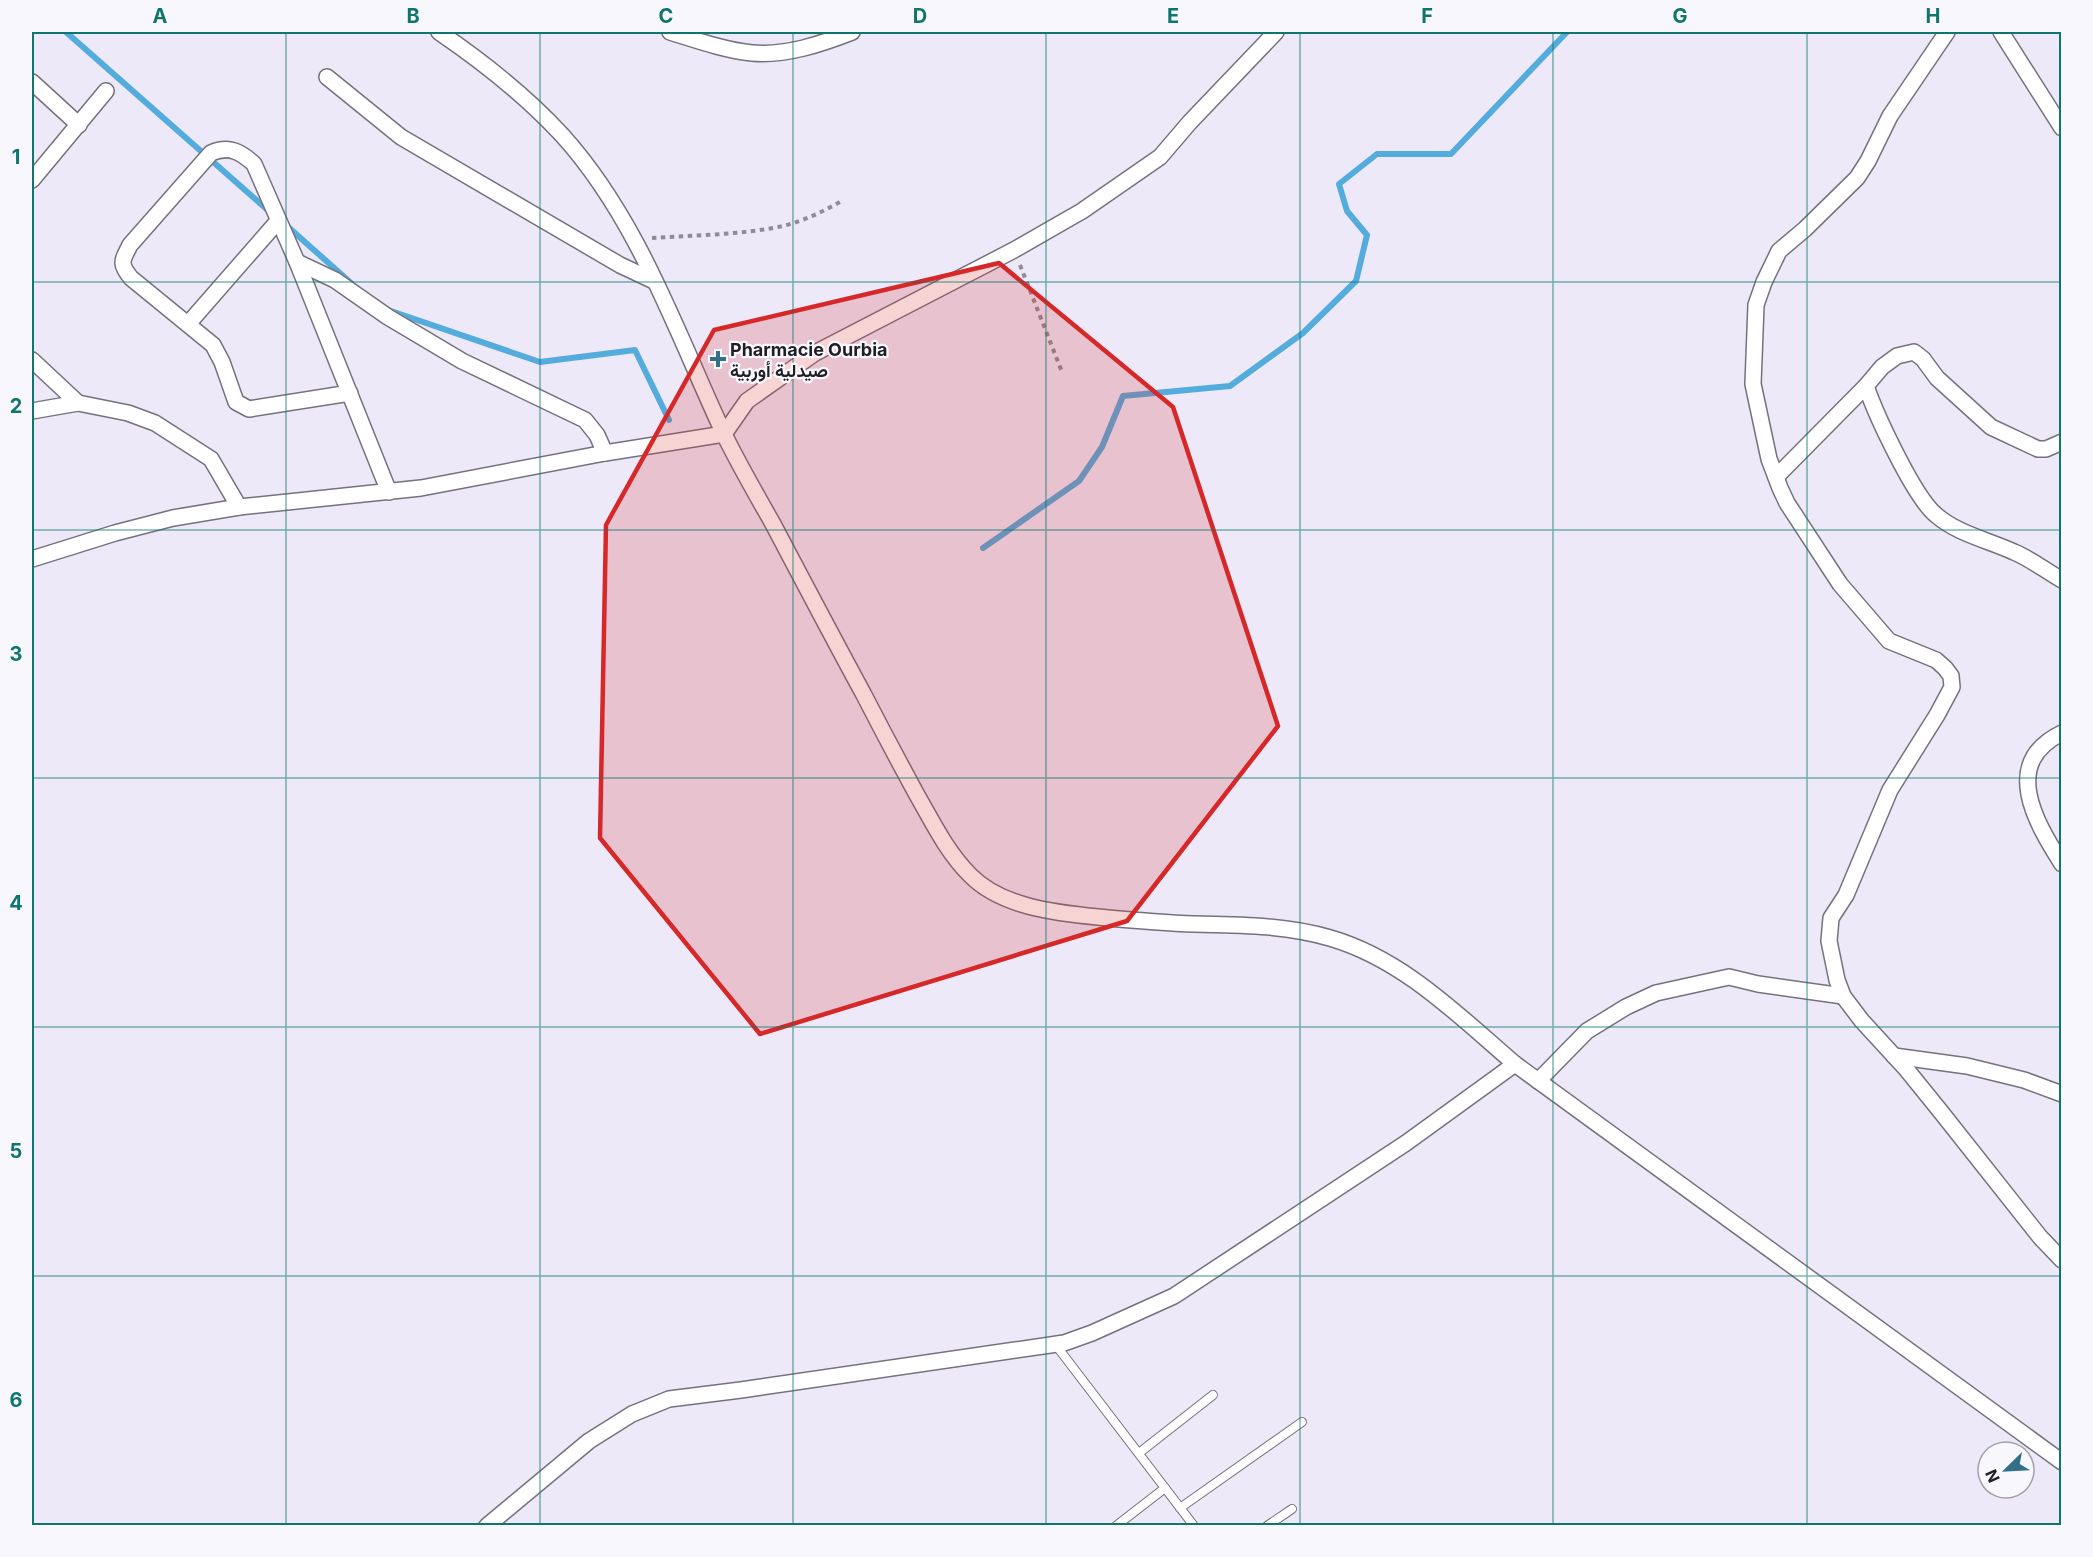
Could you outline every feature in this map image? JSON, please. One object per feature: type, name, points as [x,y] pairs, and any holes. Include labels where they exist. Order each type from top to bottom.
[{"type":"street","points":[[439,32],[508,83],[564,138],[609,197],[654,281],[724,434],[949,853],[974,880],[1009,899],[1052,912],[1187,924],[1295,929],[1370,952],[1396,967],[1450,1008],[1538,1081],[2061,1462]]},
{"type":"street","points":[[670,32],[704,43],[752,53],[793,51],[852,32]]},
{"type":"street","points":[[32,559],[161,521],[239,507],[421,489],[605,453],[724,434],[747,401],[814,353],[1014,250],[1082,211],[1160,157],[1190,122],[1276,32]]},
{"type":"street","points":[[1947,32],[1890,116],[1857,178],[1779,251],[1756,305],[1753,384],[1769,459],[1787,503],[1840,584],[1888,641],[1936,660],[1951,676],[1952,687],[1890,790],[1846,895],[1831,918],[1829,941],[1837,980],[1843,996],[1862,1021],[1935,1103],[2061,1260]]},
{"type":"street","points":[[2001,32],[2061,128]]},
{"type":"street","points":[[327,77],[401,137],[620,265],[654,281]]},
{"type":"street","points":[[32,82],[79,125]]},
{"type":"street","points":[[32,180],[106,91]]},
{"type":"street","points":[[350,393],[269,408],[249,409],[242,406],[236,402],[222,362],[213,345],[131,278],[124,269],[123,259],[130,245],[211,153],[217,150],[241,152],[254,164],[297,262],[350,393],[389,492]]},
{"type":"street","points":[[188,324],[278,221]]},
{"type":"street","points":[[297,262],[335,280],[388,317],[462,361],[585,420],[597,435],[605,453]]},
{"type":"street","points":[[1776,477],[1882,367],[1897,356],[1914,352],[1923,359],[1937,378],[1991,427],[2038,449],[2046,449],[2061,442]]},
{"type":"street","points":[[32,360],[78,403]]},
{"type":"street","points":[[1866,386],[1909,476],[1923,501],[1935,514],[1952,527],[2016,553],[2061,580]]},
{"type":"street","points":[[32,411],[78,403],[128,413],[155,423],[211,459],[239,507]]},
{"type":"street","points":[[2061,733],[2037,753],[2029,767],[2027,785],[2030,803],[2043,834],[2061,864]]},
{"type":"street","points":[[1538,1081],[1587,1031],[1626,1007],[1656,993],[1729,977],[1758,984],[1843,996]]},
{"type":"street","points":[[1894,1056],[1967,1066],[2024,1080],[2061,1094]]},
{"type":"street","points":[[487,1526],[589,1441],[632,1414],[669,1399],[1055,1344],[1092,1333],[1174,1296],[1406,1143],[1515,1064]]},
{"type":"lane","points":[[1055,1344],[1194,1526]]},
{"type":"lane","points":[[1139,1453],[1213,1395]]},
{"type":"lane","points":[[1180,1508],[1302,1422]]},
{"type":"lane","points":[[1116,1526],[1165,1488]]},
{"type":"lane","points":[[1267,1526],[1292,1509]]},
{"type":"path","points":[[633,240],[784,226],[814,216],[840,202]]},
{"type":"path","points":[[1014,250],[1062,372]]},
{"type":"highlighted area","points":[[999,263],[1173,407],[1278,726],[1127,921],[760,1034],[600,838],[606,525],[714,330]]},
{"type":"waterway","points":[[66,32],[270,212]]},
{"type":"waterway","points":[[983,548],[1079,481],[1102,447],[1123,396],[1230,386],[1303,333],[1356,281],[1367,235],[1347,211],[1339,184],[1377,154],[1451,154],[1567,32]]},
{"type":"waterway","points":[[287,226],[351,283]]},
{"type":"waterway","points":[[388,310],[540,362],[635,350],[669,420]]},
{"type":"place","name":"Pharmacie Ourbia صيدلية أوربية","points":[[718,359]]}]
